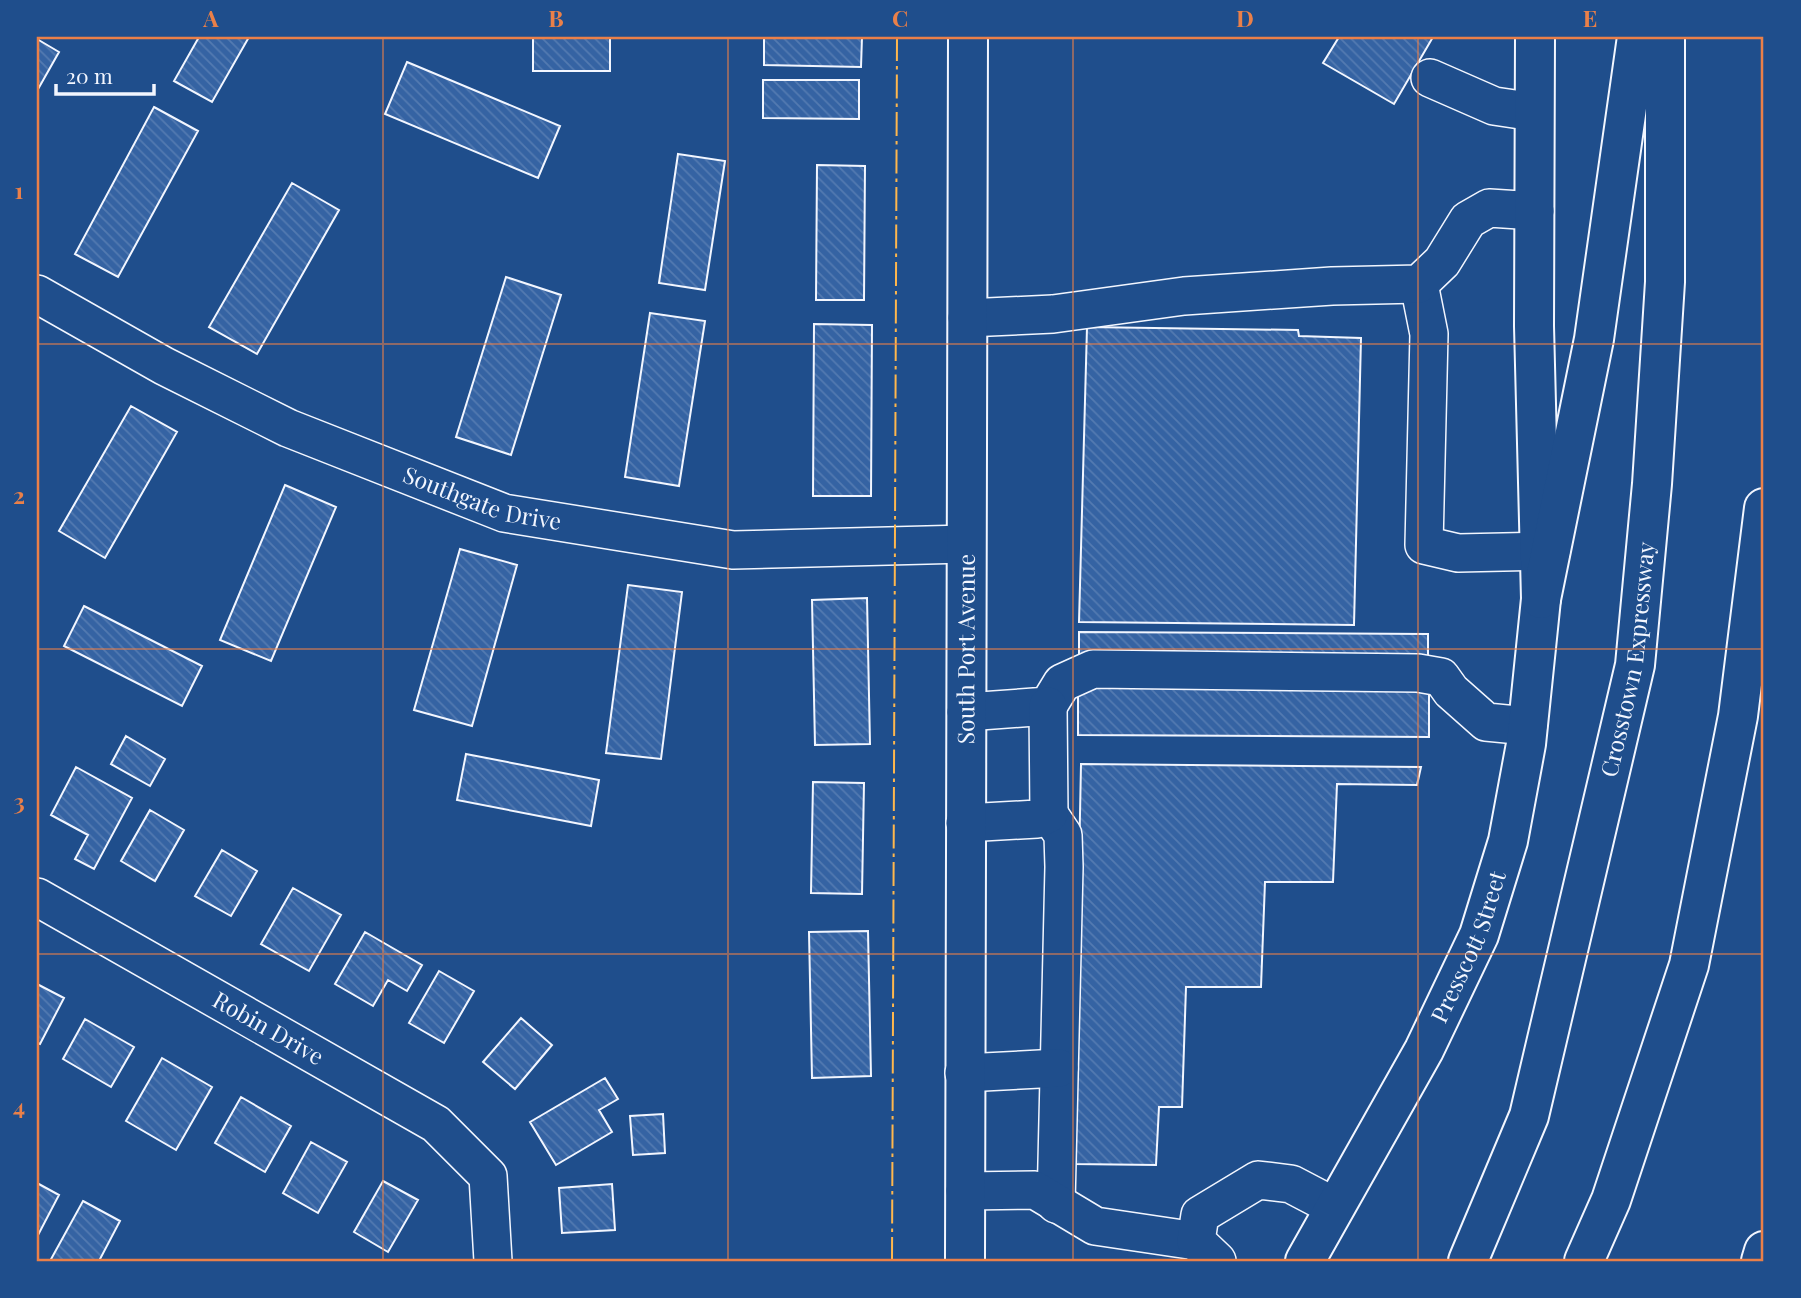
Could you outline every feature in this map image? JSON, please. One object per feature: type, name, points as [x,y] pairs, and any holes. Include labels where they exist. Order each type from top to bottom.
[{"type":"main road","name":"South Port Avenue","points":[[965,1261],[968,37]]},
{"type":"main road","points":[[1535,37],[1535,211],[1545,551]]},
{"type":"main road","points":[[1545,551],[1594,339],[1637,37]]},
{"type":"main road","name":"Crosstown Expressway","points":[[1468,1261],[1529,1116],[1635,665],[1652,484],[1665,282],[1665,37]]},
{"type":"main road","points":[[1584,1261],[1611,1200],[1689,965],[1738,716],[1764,508]]},
{"type":"main road","name":"Presscott Street","points":[[1305,1261],[1424,1050],[1479,935],[1508,841],[1528,726],[1545,551]]},
{"type":"main road","points":[[1761,1261],[1764,1251]]},
{"type":"street","points":[[1430,78],[1494,106],[1534,112]]},
{"type":"street","points":[[967,317],[1053,314],[1184,296],[1332,286],[1419,284],[1442,262],[1468,220],[1489,208],[1535,211]]},
{"type":"street","points":[[1419,284],[1429,334],[1424,545],[1458,553],[1545,551]]},
{"type":"street","name":"Southgate Drive","points":[[37,295],[164,366],[288,428],[504,513],[733,550],[966,544]]},
{"type":"street","points":[[1056,1204],[1064,867],[1062,835],[1049,814],[1048,706],[1062,683],[1093,669],[1419,673],[1441,677],[1451,691],[1486,722],[1528,726]]},
{"type":"street","points":[[966,712],[1048,706]]},
{"type":"street","points":[[965,823],[1037,819],[1049,814]]},
{"type":"street","name":"Robin Drive","points":[[37,897],[436,1124],[488,1176],[493,1261]]},
{"type":"street","points":[[964,1073],[1059,1068]]},
{"type":"street","points":[[965,1191],[1035,1190],[1095,1226],[1206,1251],[1200,1215],[1258,1180],[1291,1184],[1335,1207]]},
{"type":"building","points":[[199,37],[249,37],[212,102],[174,81]]},
{"type":"building","points":[[533,37],[610,37],[610,71],[533,71]]},
{"type":"building","points":[[764,37],[862,37],[861,67],[764,65]]},
{"type":"building","points":[[1339,37],[1433,37],[1394,104],[1323,63]]},
{"type":"building","points":[[37,39],[59,52],[37,91]]},
{"type":"building","points":[[407,62],[560,126],[538,178],[385,114]]},
{"type":"building","points":[[763,80],[859,80],[859,119],[763,118]]},
{"type":"building","points":[[154,107],[198,131],[118,277],[75,254]]},
{"type":"building","points":[[678,154],[725,161],[705,290],[659,283]]},
{"type":"building","points":[[817,165],[865,166],[864,300],[816,300]]},
{"type":"building","points":[[292,183],[339,210],[257,354],[209,327]]},
{"type":"building","points":[[506,277],[561,295],[511,455],[456,437]]},
{"type":"building","points":[[650,313],[705,321],[679,486],[625,477]]},
{"type":"building","points":[[814,324],[872,325],[871,496],[813,496]]},
{"type":"building","points":[[1087,327],[1298,330],[1299,336],[1361,338],[1354,625],[1079,622]]},
{"type":"building","points":[[131,406],[177,432],[105,558],[59,531]]},
{"type":"building","points":[[285,485],[336,507],[271,661],[220,640]]},
{"type":"building","points":[[460,549],[517,565],[472,726],[414,710]]},
{"type":"building","points":[[628,585],[682,592],[661,759],[606,753]]},
{"type":"building","points":[[867,598],[870,744],[815,745],[812,600]]},
{"type":"building","points":[[84,606],[202,666],[182,706],[64,646]]},
{"type":"building","points":[[1079,632],[1428,634],[1428,661],[1079,659]]},
{"type":"building","points":[[1078,686],[1429,687],[1429,737],[1078,735]]},
{"type":"building","points":[[126,736],[165,759],[150,786],[111,764]]},
{"type":"building","points":[[466,754],[599,780],[591,826],[457,800]]},
{"type":"building","points":[[1081,764],[1421,767],[1417,785],[1337,784],[1333,882],[1265,882],[1261,987],[1186,987],[1182,1107],[1159,1107],[1156,1165],[1073,1164]]},
{"type":"building","points":[[76,767],[132,798],[94,869],[75,859],[88,835],[51,815]]},
{"type":"building","points":[[813,782],[864,783],[862,894],[811,893]]},
{"type":"building","points":[[150,810],[184,830],[155,881],[121,861]]},
{"type":"building","points":[[222,850],[257,871],[231,916],[195,896]]},
{"type":"building","points":[[293,888],[341,915],[309,971],[261,944]]},
{"type":"building","points":[[868,931],[871,1076],[812,1078],[809,932]]},
{"type":"building","points":[[365,932],[422,965],[407,991],[388,980],[373,1006],[335,984]]},
{"type":"building","points":[[439,971],[474,991],[444,1043],[409,1023]]},
{"type":"building","points":[[37,984],[64,998],[40,1044],[37,1043]]},
{"type":"building","points":[[521,1018],[552,1045],[515,1089],[483,1062]]},
{"type":"building","points":[[85,1019],[134,1047],[111,1087],[63,1059]]},
{"type":"building","points":[[162,1058],[212,1087],[176,1150],[126,1121]]},
{"type":"building","points":[[605,1078],[618,1099],[599,1110],[612,1132],[556,1165],[530,1122]]},
{"type":"building","points":[[241,1097],[291,1126],[265,1172],[215,1143]]},
{"type":"building","points":[[663,1114],[665,1153],[633,1155],[630,1116]]},
{"type":"building","points":[[311,1142],[347,1162],[318,1213],[283,1193]]},
{"type":"building","points":[[383,1181],[418,1200],[388,1252],[354,1232]]},
{"type":"building","points":[[37,1183],[59,1195],[37,1237]]},
{"type":"building","points":[[612,1184],[615,1230],[562,1233],[559,1188]]},
{"type":"building","points":[[83,1201],[120,1221],[99,1261],[50,1261]]},
{"type":"power","points":[[892,1261],[897,37]]}]
